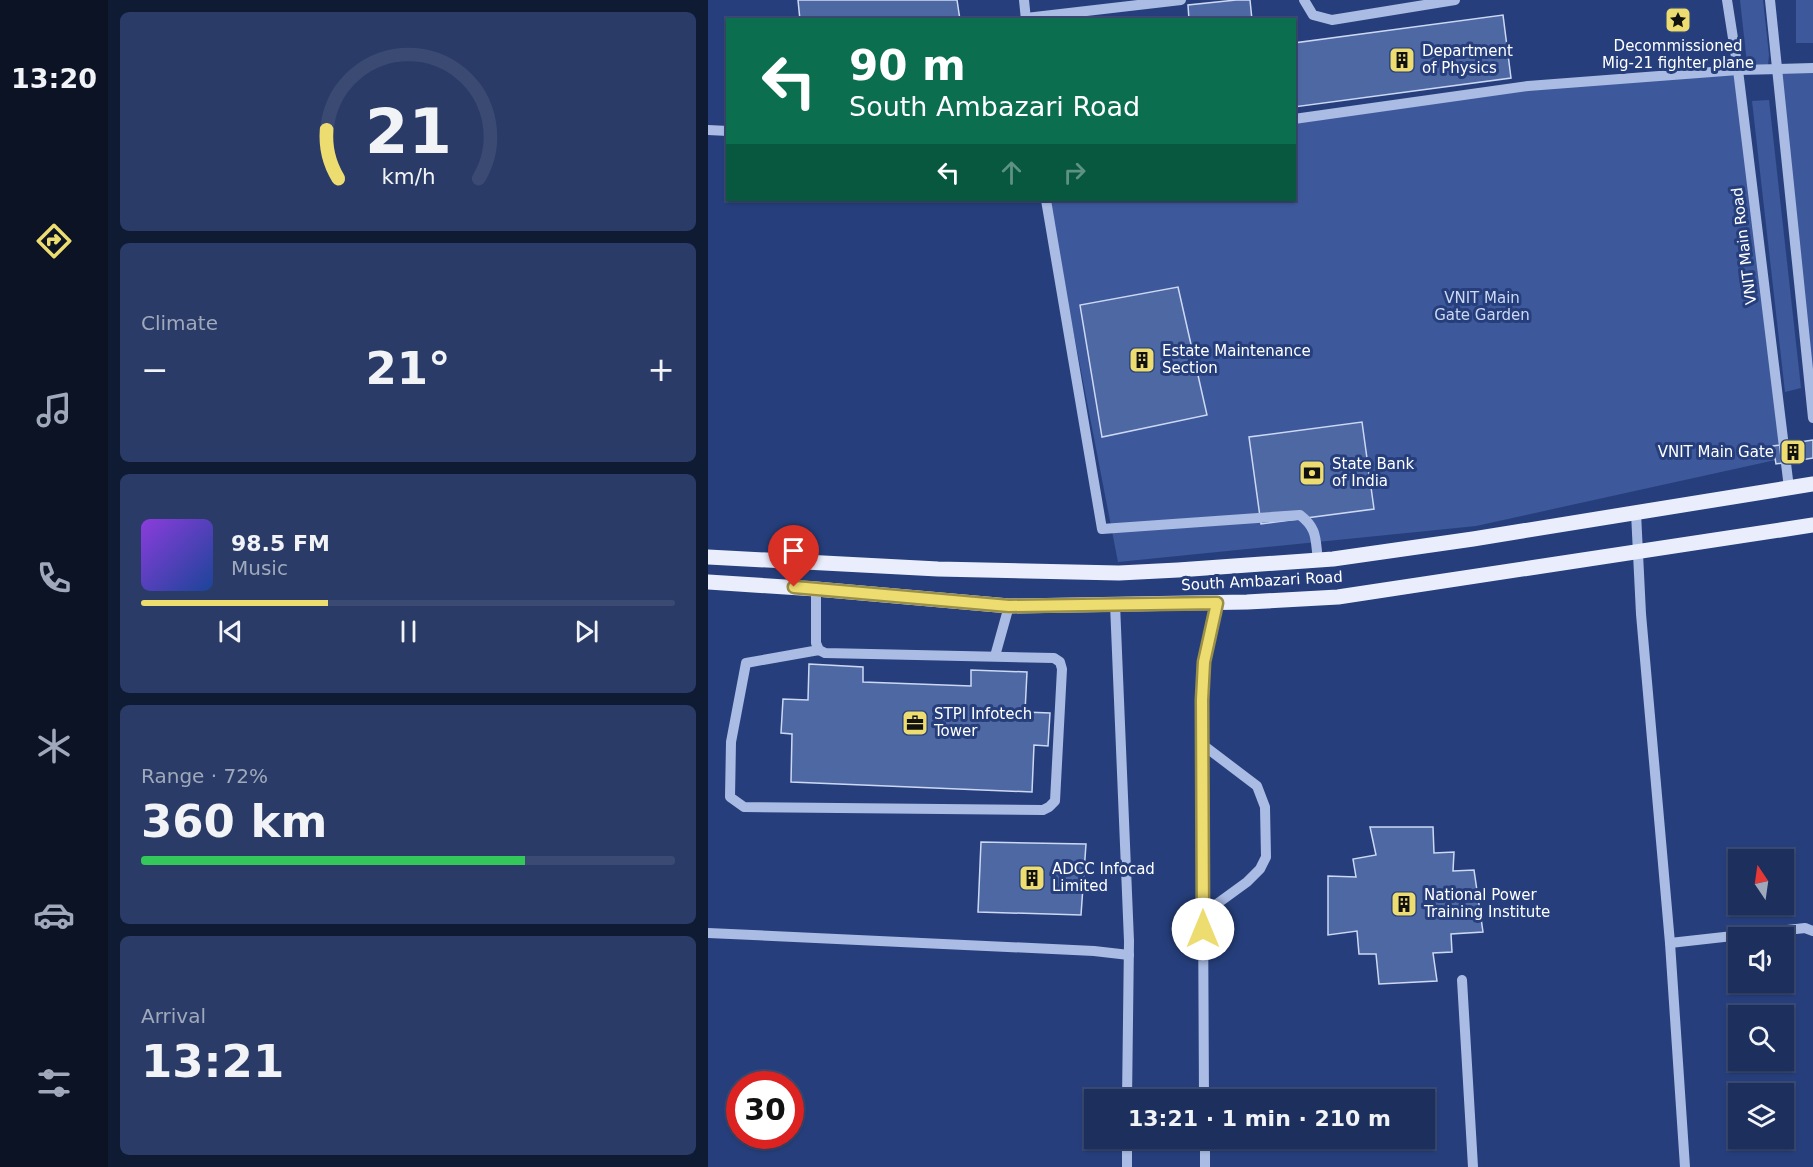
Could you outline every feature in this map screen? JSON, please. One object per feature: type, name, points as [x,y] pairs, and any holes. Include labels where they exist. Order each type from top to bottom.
[{"type":"main road","points":[[708,557],[938,569],[1119,573],[1318,560],[1473,539],[1813,484]]},
{"type":"main road","name":"South Ambazari Road","points":[[708,582],[1009,606],[1217,603],[1338,597],[1813,525]]},
{"type":"street","points":[[1024,0],[1026,18]]},
{"type":"street","points":[[1034,18],[1181,0]]},
{"type":"street","points":[[1304,0],[1313,15],[1332,20],[1455,0]]},
{"type":"street","name":"VNIT Main Road","points":[[1728,0],[1789,488]]},
{"type":"street","points":[[1770,0],[1775,69],[1813,418]]},
{"type":"street","points":[[1296,119],[1528,86],[1738,70],[1813,68]]},
{"type":"street","points":[[708,130],[726,131]]},
{"type":"street","points":[[1046,201],[1102,528],[1300,515],[1311,524],[1314,530],[1318,560]]},
{"type":"street","points":[[1636,513],[1641,614],[1670,943],[1685,1167]]},
{"type":"street","points":[[816,589],[816,644],[819,650]]},
{"type":"street","points":[[1204,1089],[1202,700],[1204,662],[1217,603]]},
{"type":"street","points":[[1115,604],[1129,955],[1128,1089]]},
{"type":"street","points":[[995,656],[1009,606]]},
{"type":"street","points":[[819,650],[1054,658],[1060,662],[1062,669],[1055,801],[1042,810],[744,807],[730,797],[731,742],[746,663],[819,650]]},
{"type":"street","points":[[1203,745],[1257,786],[1265,807],[1266,857],[1260,869],[1247,882],[1203,914]]},
{"type":"street","points":[[1670,943],[1805,928],[1813,931]]},
{"type":"street","points":[[708,933],[1094,951],[1129,955]]},
{"type":"street","points":[[1462,980],[1473,1167]]},
{"type":"street","points":[[1127,1149],[1127,1167]]},
{"type":"street","points":[[1204,1149],[1205,1167]]},
{"type":"green space","points":[[1740,0],[1763,0],[1768,65],[1747,63]]},
{"type":"green space","points":[[1796,0],[1813,0],[1813,43],[1796,43]]},
{"type":"green space","points":[[1813,68],[1813,418],[1775,69]]},
{"type":"green space","name":"VNIT Main Gate Garden","points":[[1738,70],[1784,458],[1476,526],[1118,562],[1048,201],[1296,201],[1296,119],[1420,100]]},
{"type":"green space","points":[[1769,100],[1801,388],[1785,392],[1752,101]]},
{"type":"building","points":[[798,0],[957,0],[960,18],[800,18]]},
{"type":"building","points":[[1250,0],[1252,18],[1189,18],[1188,5]]},
{"type":"building","name":"Department of Physics","points":[[1503,15],[1511,78],[1296,107],[1296,43]]},
{"type":"building","name":"Estate Maintenance Section","points":[[1178,287],[1207,415],[1102,437],[1080,305]]},
{"type":"building","name":"State Bank of India","points":[[1362,422],[1374,509],[1261,524],[1249,437]]},
{"type":"building","name":"VNIT Main Gate","points":[[1813,440],[1813,458],[1776,464],[1773,446]]},
{"type":"building","name":"STPI Infotech Tower","points":[[809,664],[863,667],[863,682],[971,686],[971,670],[1027,672],[1025,712],[1050,713],[1048,746],[1034,745],[1032,792],[791,782],[792,734],[781,733],[783,699],[808,700]]},
{"type":"building","name":"National Power Training Institute","points":[[1370,827],[1433,827],[1434,853],[1454,852],[1453,871],[1474,870],[1483,932],[1451,934],[1452,952],[1433,953],[1437,981],[1379,984],[1376,954],[1359,954],[1357,931],[1328,935],[1328,876],[1356,877],[1353,859],[1376,855]]},
{"type":"building","name":"ADCC Infocad Limited","points":[[981,842],[1086,844],[1081,915],[978,912]]},
{"type":"place","name":"Decommissioned Mig-21 fighter plane","points":[[1678,20]]},
{"type":"place","name":"Department of Physics","points":[[1402,60]]},
{"type":"place","name":"Estate Maintenance Section","points":[[1142,360]]},
{"type":"place","name":"VNIT Main Gate","points":[[1793,452]]},
{"type":"place","name":"State Bank of India","points":[[1312,473]]},
{"type":"place","name":"STPI Infotech Tower","points":[[915,723]]},
{"type":"place","name":"ADCC Infocad Limited","points":[[1032,878]]},
{"type":"place","name":"National Power Training Institute","points":[[1404,904]]},
{"type":"route","points":[[794,587],[1009,606],[1217,603],[1204,662],[1202,700],[1203,929]]}]
